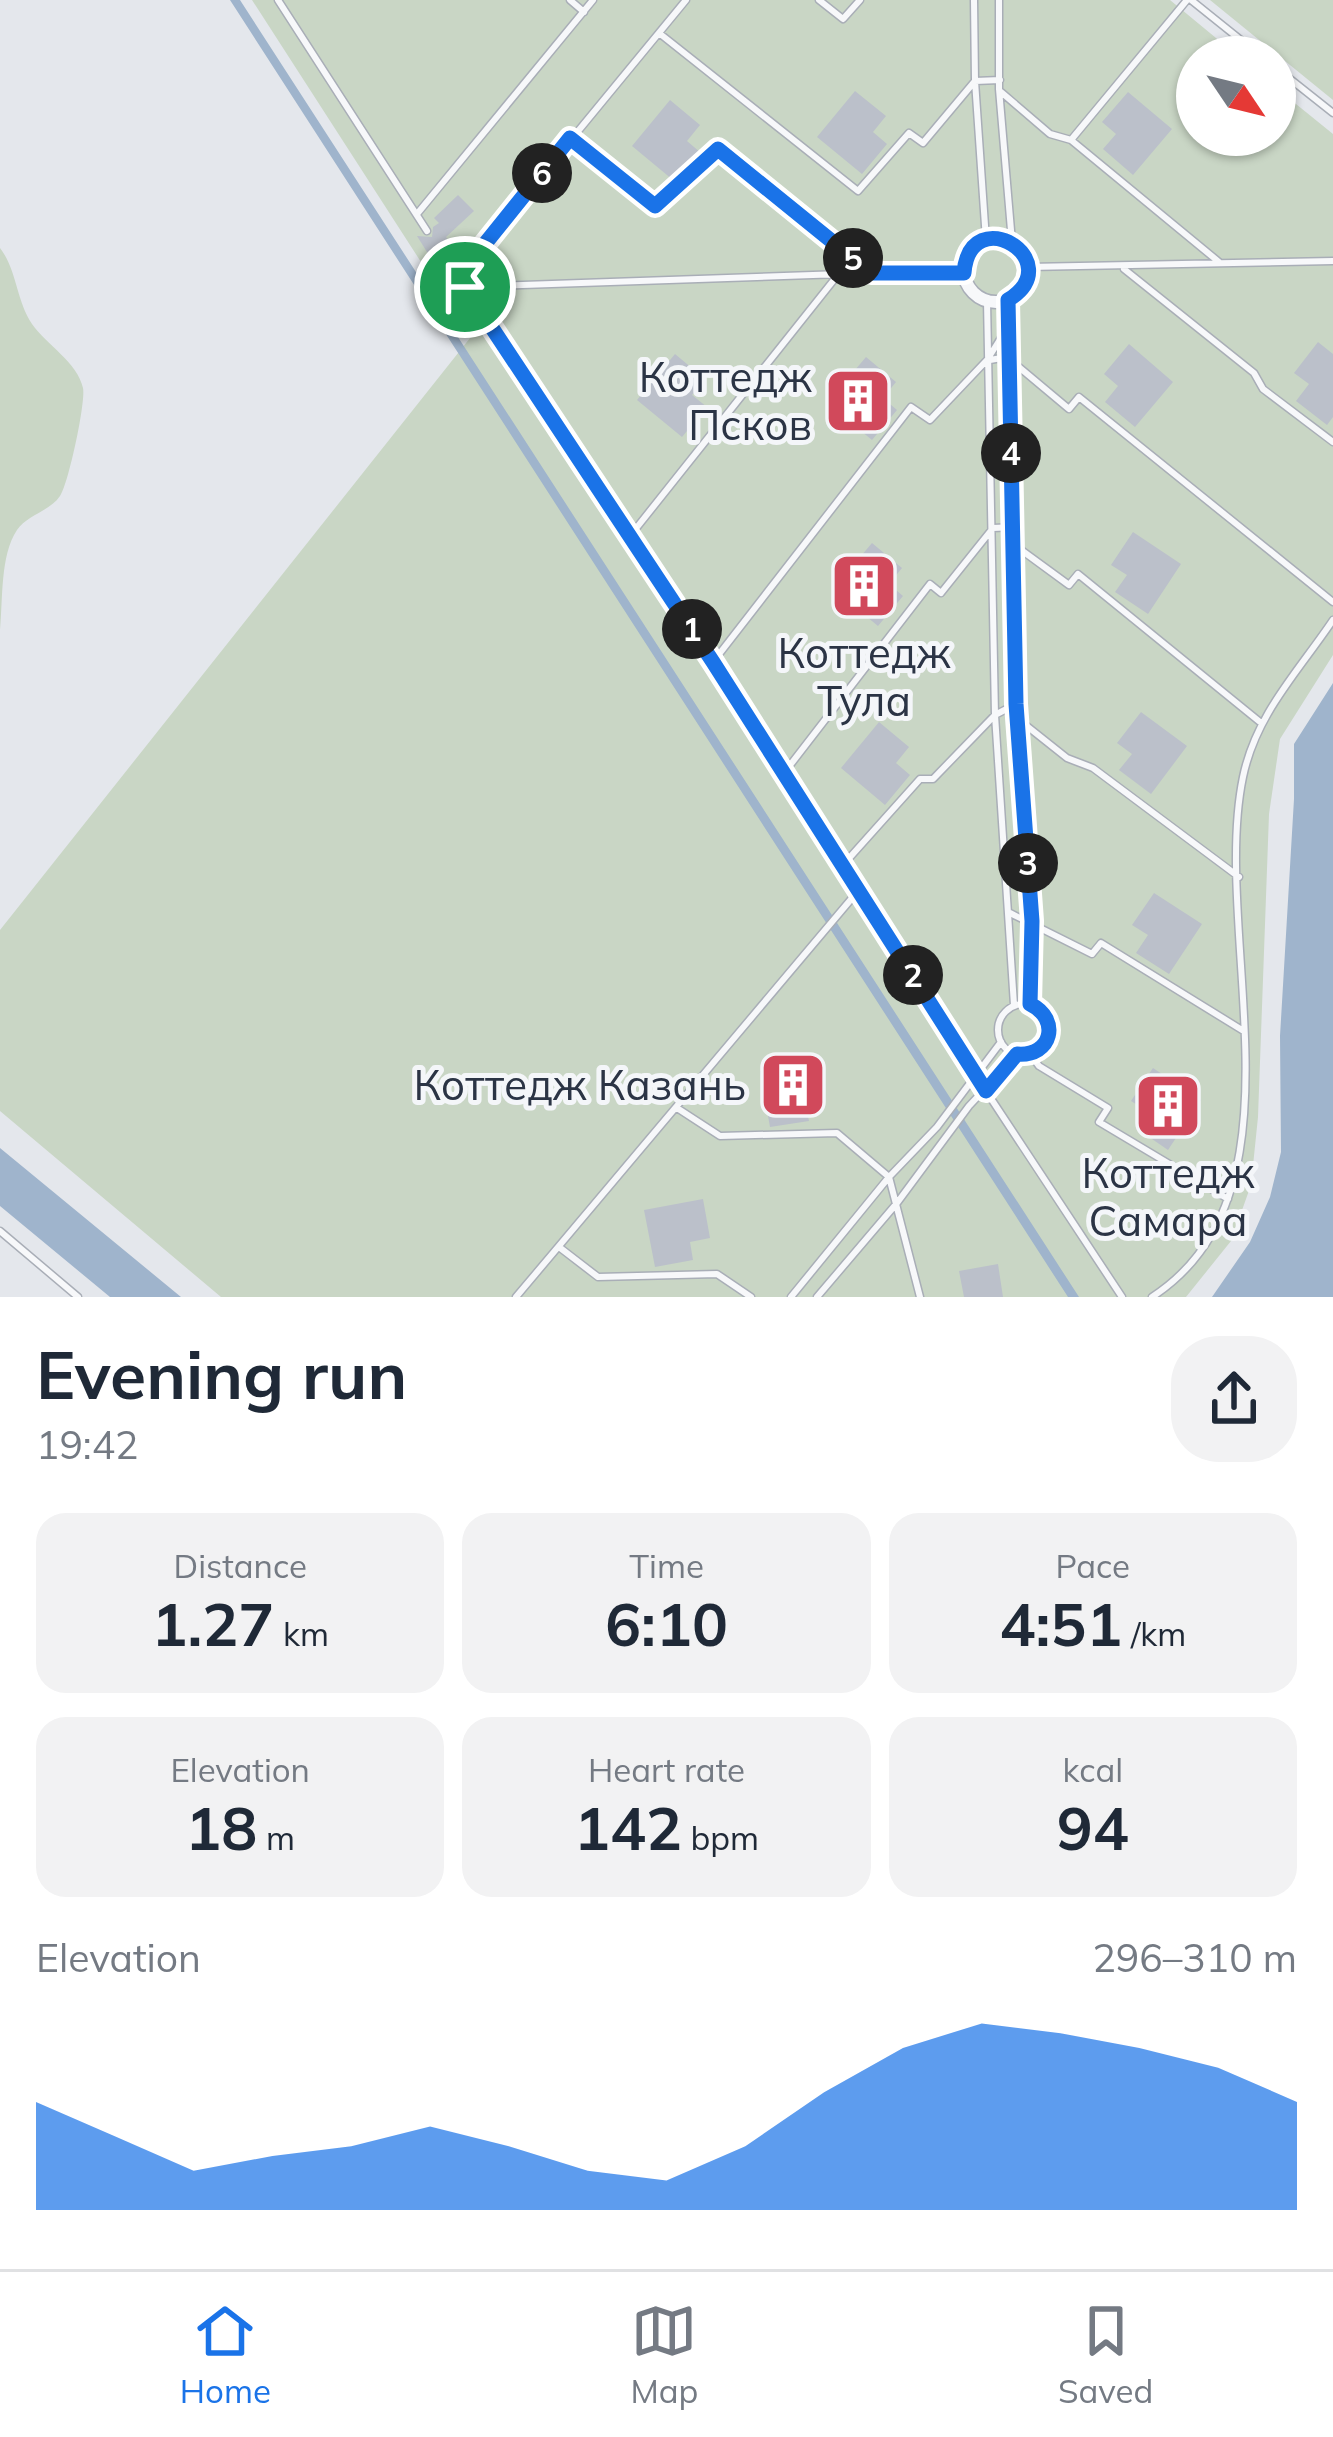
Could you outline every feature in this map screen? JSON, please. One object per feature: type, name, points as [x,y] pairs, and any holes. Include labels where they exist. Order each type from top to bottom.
[{"type":"street","points":[[986,240],[1012,242],[1028,267],[1023,287],[1008,300],[987,301],[971,291],[964,273],[969,253],[986,240]]},
{"type":"lane","points":[[278,0],[427,231]]},
{"type":"lane","points":[[570,0],[584,11]]},
{"type":"lane","points":[[417,214],[593,0]]},
{"type":"lane","points":[[465,287],[472,260],[686,0]]},
{"type":"lane","points":[[819,0],[843,20],[860,0]]},
{"type":"lane","points":[[974,0],[986,240]]},
{"type":"lane","points":[[999,0],[999,85],[1012,242]]},
{"type":"lane","points":[[1071,140],[1189,0],[1235,36]]},
{"type":"lane","points":[[658,33],[858,191],[909,133],[923,143],[975,81]]},
{"type":"lane","points":[[975,81],[999,85],[1050,134],[1071,140],[1219,262]]},
{"type":"lane","points":[[1296,84],[1333,113]]},
{"type":"lane","points":[[570,138],[655,206],[718,149],[871,273]]},
{"type":"lane","points":[[442,254],[713,662],[1123,1297]]},
{"type":"lane","points":[[1028,267],[1333,261]]},
{"type":"lane","points":[[1122,268],[1254,373],[1263,389],[1333,442]]},
{"type":"lane","points":[[465,287],[964,273]]},
{"type":"lane","points":[[630,536],[838,274]]},
{"type":"lane","points":[[1008,300],[1016,704],[1032,921],[1030,1004]]},
{"type":"lane","points":[[987,301],[994,715],[1014,1005],[998,1025],[1001,1042],[1017,1054],[1031,1054],[1045,1045],[1050,1029],[1044,1013],[1030,1004],[1014,1005]]},
{"type":"lane","points":[[713,662],[911,407],[930,420],[987,360],[1008,326]]},
{"type":"lane","points":[[987,360],[1007,357],[1069,409],[1079,397],[1333,602]]},
{"type":"lane","points":[[784,773],[930,584],[941,593],[993,528],[1015,527]]},
{"type":"lane","points":[[1015,545],[1069,585],[1078,574],[1260,722]]},
{"type":"lane","points":[[1152,1297],[1200,1250],[1238,1174],[1244,1135],[1237,816],[1248,752],[1260,722],[1333,620]]},
{"type":"lane","points":[[843,865],[920,779],[933,779],[994,715],[1016,704]]},
{"type":"lane","points":[[1017,718],[1067,758],[1093,768],[1239,877]]},
{"type":"lane","points":[[516,1297],[858,891]]},
{"type":"lane","points":[[1010,914],[1092,954],[1100,943],[1242,1030]]},
{"type":"lane","points":[[790,1297],[889,1177],[937,1127],[1001,1042]]},
{"type":"lane","points":[[817,1297],[897,1203],[969,1106],[1017,1054]]},
{"type":"lane","points":[[1031,1054],[1039,1066],[1108,1108],[1099,1122],[1229,1200]]},
{"type":"lane","points":[[677,1108],[720,1136],[837,1133],[889,1177],[920,1297]]},
{"type":"lane","points":[[0,1231],[78,1297]]},
{"type":"lane","points":[[559,1247],[598,1277],[717,1274],[752,1297]]},
{"type":"green space","points":[[252,0],[1170,0],[1214,36],[1176,36],[1176,156],[1296,156],[1296,104],[1333,134],[1333,655],[1280,739],[1269,814],[1258,1117],[1251,1185],[1231,1241],[1186,1297],[221,1297],[0,1111],[0,930],[470,338]]},
{"type":"green space","points":[[1210,0],[1333,0],[1333,100],[1296,70],[1296,36],[1254,36]]},
{"type":"green space","points":[[0,248],[27,315],[75,370],[83,396],[72,461],[60,496],[21,525],[12,540],[5,565],[0,630]]},
{"type":"water","points":[[230,0],[240,0],[1079,1297],[1068,1297]]},
{"type":"water","points":[[1333,683],[1333,1297],[1212,1297],[1250,1242],[1270,1197],[1281,1152],[1280,1036],[1294,744]]},
{"type":"water","points":[[0,1148],[181,1297],[110,1297],[0,1206]]},
{"type":"building","points":[[855,91],[886,116],[873,132],[887,144],[862,174],[817,137]]},
{"type":"building","points":[[1128,92],[1172,129],[1133,175],[1103,149],[1116,134],[1102,122]]},
{"type":"building","points":[[670,100],[700,125],[687,141],[701,153],[673,180],[632,146]]},
{"type":"building","points":[[458,195],[474,211],[446,237],[453,247],[439,247],[432,260],[417,236],[432,237],[439,223],[434,218]]},
{"type":"building","points":[[1318,342],[1333,354],[1333,417],[1327,425],[1296,401],[1309,384],[1294,373]]},
{"type":"building","points":[[1129,344],[1173,382],[1135,427],[1105,402],[1118,386],[1104,374]]},
{"type":"building","points":[[675,354],[705,379],[692,395],[707,407],[682,437],[637,400]]},
{"type":"building","name":"Коттедж Псков","points":[[866,357],[896,382],[883,398],[897,410],[872,440],[827,403]]},
{"type":"building","points":[[1133,532],[1181,564],[1148,614],[1115,592],[1127,575],[1111,565]]},
{"type":"building","name":"Коттедж Тула","points":[[872,543],[902,568],[889,584],[903,596],[878,626],[833,589]]},
{"type":"building","points":[[1141,712],[1187,746],[1151,794],[1119,770],[1132,754],[1117,743]]},
{"type":"building","points":[[879,722],[909,747],[896,763],[910,775],[885,805],[841,768]]},
{"type":"building","points":[[1154,893],[1202,924],[1169,974],[1136,953],[1148,935],[1132,925]]},
{"type":"building","name":"Коттедж Казань","points":[[818,1061],[825,1099],[805,1103],[809,1121],[770,1127],[760,1071]]},
{"type":"building","name":"Коттедж Самара","points":[[1153,1068],[1201,1100],[1168,1150],[1136,1128],[1147,1111],[1131,1101]]},
{"type":"building","points":[[703,1199],[710,1238],[690,1242],[693,1260],[655,1267],[644,1210]]},
{"type":"building","points":[[998,1264],[1003,1297],[964,1297],[959,1271]]},
{"type":"place","name":"Коттедж Псков","points":[[858,401]]},
{"type":"place","name":"Коттедж Тула","points":[[864,586]]},
{"type":"place","name":"Коттедж Казань","points":[[793,1085]]},
{"type":"place","name":"Коттедж Самара","points":[[1168,1106]]},
{"type":"route","points":[[570,138],[655,206],[718,149],[871,273],[964,273],[969,253],[994,238],[1012,242],[1025,257],[1027,277],[1008,300],[1016,704],[1032,921],[1030,1004],[1044,1013],[1050,1029],[1039,1051],[1017,1054],[986,1091],[713,662],[465,287],[472,260],[570,138]]}]
